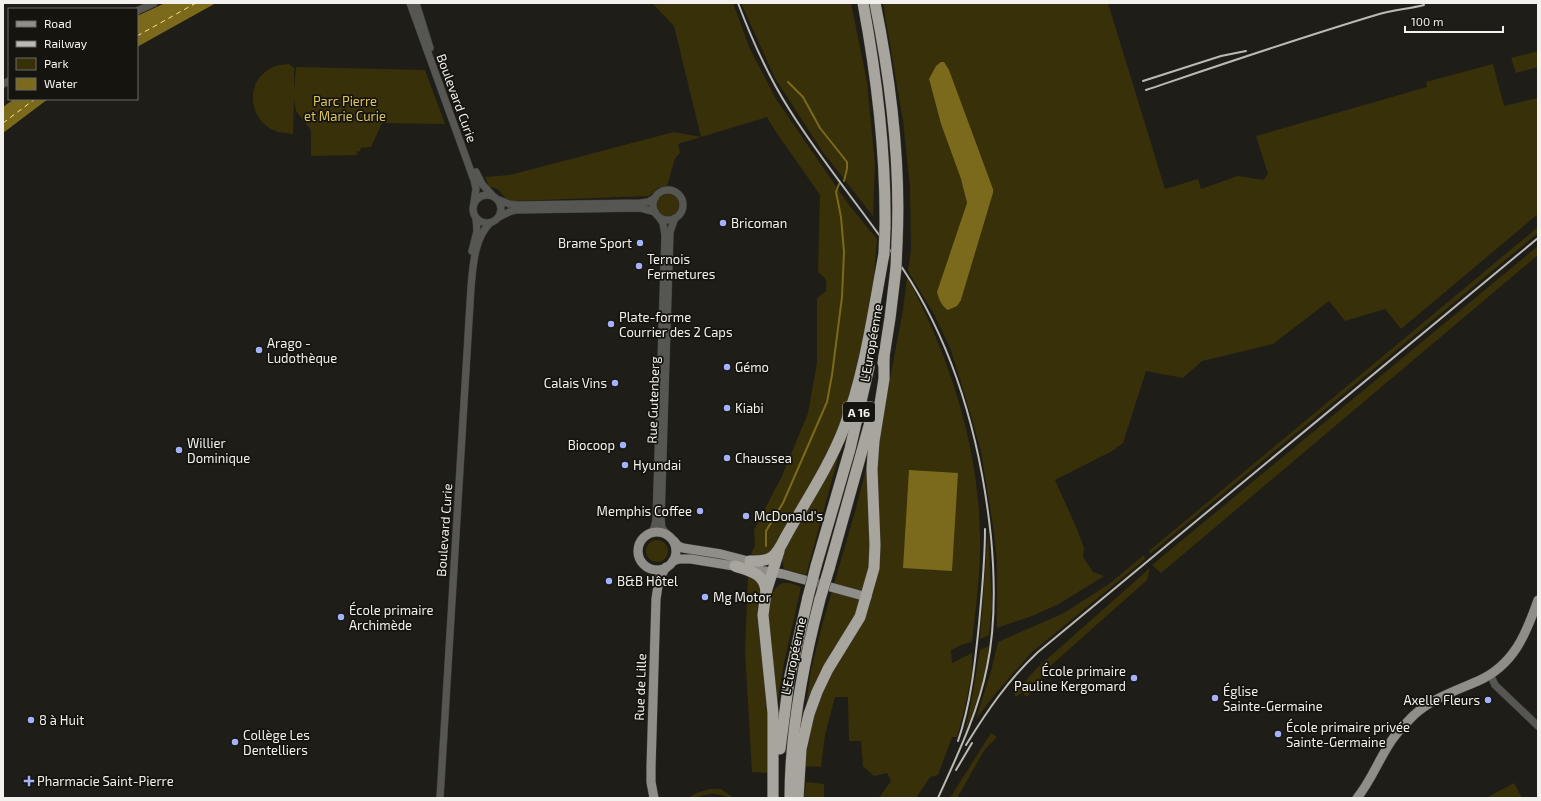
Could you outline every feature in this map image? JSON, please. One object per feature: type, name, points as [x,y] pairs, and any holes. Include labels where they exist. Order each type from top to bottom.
[{"type":"highway","name":"L'Européenne","points":[[776,762],[789,680],[816,566],[848,456],[865,386],[878,314],[884,254],[885,172],[876,77],[863,3]]},
{"type":"highway","name":"L'Européenne","points":[[794,796],[800,688],[820,599],[870,424],[884,356],[896,268],[898,179],[896,143],[890,86],[875,3]]},
{"type":"highway","points":[[766,592],[776,572],[779,551],[785,538],[835,449],[849,416],[864,356],[884,254]]},
{"type":"highway","points":[[796,762],[806,724],[817,692],[834,659],[858,622],[875,561],[872,469],[874,441],[884,379],[884,356]]},
{"type":"highway","points":[[750,561],[767,560],[779,551]]},
{"type":"highway","points":[[735,566],[758,574],[763,580],[766,592],[764,622],[773,713],[776,762],[775,795]]},
{"type":"main road","points":[[776,572],[750,561],[721,554],[683,548],[659,532],[650,533],[641,541],[638,551],[641,561],[649,568],[658,570],[687,558],[776,572],[866,597]]},
{"type":"main road","points":[[670,538],[676,550],[670,564]]},
{"type":"main road","name":"Rue de Lille","points":[[656,598],[660,576],[670,564]]},
{"type":"main road","name":"Rue de Lille","points":[[649,568],[654,579],[656,598],[651,775],[654,798]]},
{"type":"main road","points":[[1358,798],[1390,743],[1412,717],[1438,697],[1490,674],[1507,660],[1520,644],[1526,633],[1538,600]]},
{"type":"street","points":[[138,11],[154,3]]},
{"type":"street","name":"Boulevard Curie","points":[[410,3],[474,180],[476,190],[474,202]]},
{"type":"street","name":"Boulevard Curie","points":[[416,3],[430,48],[478,179],[485,189],[492,195]]},
{"type":"street","points":[[666,190],[673,191],[679,195],[682,202],[682,208],[675,218],[666,219],[640,208],[522,210],[509,212],[490,223],[482,222],[476,218],[473,209],[474,202],[482,195],[492,195],[509,204],[517,205],[640,203],[648,202],[655,198],[659,193],[666,190]]},
{"type":"street","points":[[655,198],[653,205],[657,214]]},
{"type":"street","points":[[499,200],[502,208],[499,217]]},
{"type":"street","name":"Rue Gutenberg","points":[[650,533],[655,526],[656,520],[664,243],[664,229],[657,214]]},
{"type":"street","name":"Boulevard Curie","points":[[440,798],[471,287],[471,258],[476,231],[476,218]]},
{"type":"street","name":"Rue Gutenberg","points":[[670,538],[662,528],[661,518],[670,232],[675,218]]},
{"type":"street","name":"Boulevard Curie","points":[[471,287],[476,252],[482,234],[490,223]]},
{"type":"street","points":[[1490,674],[1495,685],[1538,726]]},
{"type":"green space","points":[[652,3],[733,3],[750,49],[776,99],[849,205],[877,239],[874,277],[862,343],[845,415],[825,459],[771,552],[764,555],[751,554],[755,546],[754,530],[782,476],[808,413],[817,363],[817,298],[826,291],[826,280],[818,272],[820,195],[767,117],[678,144],[680,153],[675,158],[667,186],[658,188],[649,196],[513,201],[506,199],[499,190],[489,186],[485,177],[510,175],[674,132],[701,137],[674,26]]},
{"type":"green space","points":[[741,3],[851,3],[867,82],[875,165],[873,216],[822,151],[775,78]]},
{"type":"green space","points":[[883,3],[1108,3],[1165,189],[1198,179],[1201,189],[1238,176],[1263,180],[1268,174],[1256,136],[1427,87],[1426,82],[1493,64],[1504,106],[1538,98],[1538,214],[1401,329],[1385,309],[1345,321],[1329,301],[1273,344],[1202,361],[1183,378],[1146,371],[1123,443],[1112,451],[1055,480],[1084,548],[1083,557],[1093,572],[1104,576],[1059,604],[1032,616],[997,628],[997,562],[994,532],[981,451],[951,350],[934,314],[908,271],[911,250],[910,188],[903,121]],"holes":[[[929,80],[977,148],[993,189],[993,193],[961,300],[961,223],[967,203],[961,179],[941,124]]]},
{"type":"green space","points":[[1538,51],[1538,67],[1516,73],[1511,58]]},
{"type":"green space","name":"Parc Pierre et Marie Curie","points":[[289,64],[294,68],[294,91],[296,67],[425,70],[445,124],[382,123],[371,147],[361,148],[360,151],[356,152],[358,155],[311,156],[311,130],[296,111],[294,99],[293,134],[278,132],[266,125],[258,116],[254,105],[253,94],[256,83],[264,73],[274,67]]},
{"type":"green space","points":[[668,194],[676,197],[679,205],[676,213],[668,216],[660,213],[657,205],[660,197]]},
{"type":"green space","points":[[1538,227],[1538,233],[1150,554],[1149,551]]},
{"type":"green space","points":[[1538,246],[1538,255],[1161,573],[1152,565]]},
{"type":"green space","points":[[907,277],[936,337],[948,369],[967,433],[974,466],[978,500],[980,560],[972,642],[951,650],[952,663],[972,653],[972,673],[957,737],[952,737],[938,775],[930,777],[916,798],[879,798],[891,781],[887,773],[874,776],[863,766],[861,741],[849,741],[848,697],[835,697],[825,735],[821,767],[805,766],[808,739],[804,720],[811,670],[823,622],[869,458],[881,426],[903,310]]},
{"type":"green space","points":[[844,436],[806,575],[784,569],[782,559],[784,551]]},
{"type":"green space","points":[[988,530],[992,605],[989,635],[980,639]]},
{"type":"green space","points":[[653,540],[661,540],[668,547],[668,555],[661,562],[653,562],[646,555],[646,547]]},
{"type":"green space","points":[[1144,555],[1145,559],[1031,653],[996,693],[976,719],[991,671],[998,642],[1064,613],[1109,584]]},
{"type":"green space","points":[[1150,568],[1147,580],[1048,668],[1027,697],[1022,692],[1016,697],[1014,694],[1036,669]]},
{"type":"green space","points":[[748,577],[754,579],[761,588],[758,626],[768,710],[768,773],[752,772],[745,651]]},
{"type":"green space","points":[[782,583],[790,583],[801,587],[784,663],[776,713],[768,608],[774,591]]},
{"type":"green space","points":[[989,646],[983,679],[965,732],[980,650]]},
{"type":"green space","points":[[991,733],[997,737],[985,749],[957,798],[950,798]]},
{"type":"green space","points":[[806,782],[824,784],[824,798],[804,798]]},
{"type":"green space","points":[[1514,783],[1522,798],[1486,798]]},
{"type":"green space","points":[[710,789],[721,789],[734,798],[708,794],[688,798],[696,793]]},
{"type":"water","points":[[165,3],[216,3],[138,46],[138,16]]},
{"type":"water","points":[[941,62],[944,62],[949,70],[993,189],[961,300],[957,306],[948,310],[944,307],[937,292],[967,203],[961,179],[941,124],[929,79],[936,66]]},
{"type":"water","points":[[13,100],[47,100],[3,133],[3,107]]},
{"type":"water","points":[[909,470],[958,473],[952,571],[903,568]]},
{"type":"waterway","points":[[788,82],[803,97],[820,128],[847,162],[844,181]]},
{"type":"waterway","points":[[766,546],[766,531],[783,503],[827,402],[842,297],[844,252],[841,217],[836,192],[839,184]]},
{"type":"ferry route","points":[[138,35],[196,3]]},
{"type":"ferry route","points":[[3,123],[34,100]]},
{"type":"railway","points":[[738,3],[749,31],[774,84],[802,130],[889,249],[922,300],[938,331],[951,364],[963,397],[973,432],[987,501],[991,537],[994,586],[992,635],[987,667],[973,718],[938,798]]},
{"type":"railway","points":[[1146,90],[1261,51],[1382,13],[1424,5]]},
{"type":"railway","points":[[1143,81],[1221,56],[1246,51]]},
{"type":"railway","points":[[966,745],[999,696],[1038,652],[1538,238]]},
{"type":"railway","points":[[958,741],[966,712],[974,668],[982,588],[985,529]]},
{"type":"railway","points":[[956,770],[972,743]]},
{"type":"place","name":"Bricoman","points":[[723,223]]},
{"type":"place","name":"Brame Sport","points":[[640,243]]},
{"type":"place","name":"Ternois Fermetures","points":[[639,266]]},
{"type":"place","name":"Plate-forme Courrier des 2 Caps","points":[[611,324]]},
{"type":"place","name":"Arago - Ludothèque","points":[[259,350]]},
{"type":"place","name":"Gémo","points":[[727,367]]},
{"type":"place","name":"Calais Vins","points":[[615,383]]},
{"type":"place","name":"Kiabi","points":[[727,408]]},
{"type":"place","name":"Biocoop","points":[[623,445]]},
{"type":"place","name":"Willier Dominique","points":[[179,450]]},
{"type":"place","name":"Chaussea","points":[[727,458]]},
{"type":"place","name":"Hyundai","points":[[625,465]]},
{"type":"place","name":"Memphis Coffee","points":[[700,511]]},
{"type":"place","name":"McDonald's","points":[[746,516]]},
{"type":"place","name":"B&B Hôtel","points":[[609,581]]},
{"type":"place","name":"Mg Motor","points":[[705,597]]},
{"type":"place","name":"École primaire Archimède","points":[[341,617]]},
{"type":"place","name":"École primaire Pauline Kergomard","points":[[1134,678]]},
{"type":"place","name":"Église Sainte-Germaine","points":[[1215,698]]},
{"type":"place","name":"Axelle Fleurs","points":[[1488,700]]},
{"type":"place","name":"8 à Huit","points":[[31,720]]},
{"type":"place","name":"École primaire privée Sainte-Germaine","points":[[1278,734]]},
{"type":"place","name":"Collège Les Dentelliers","points":[[235,742]]},
{"type":"place","name":"Pharmacie Saint-Pierre","points":[[29,781]]}]
